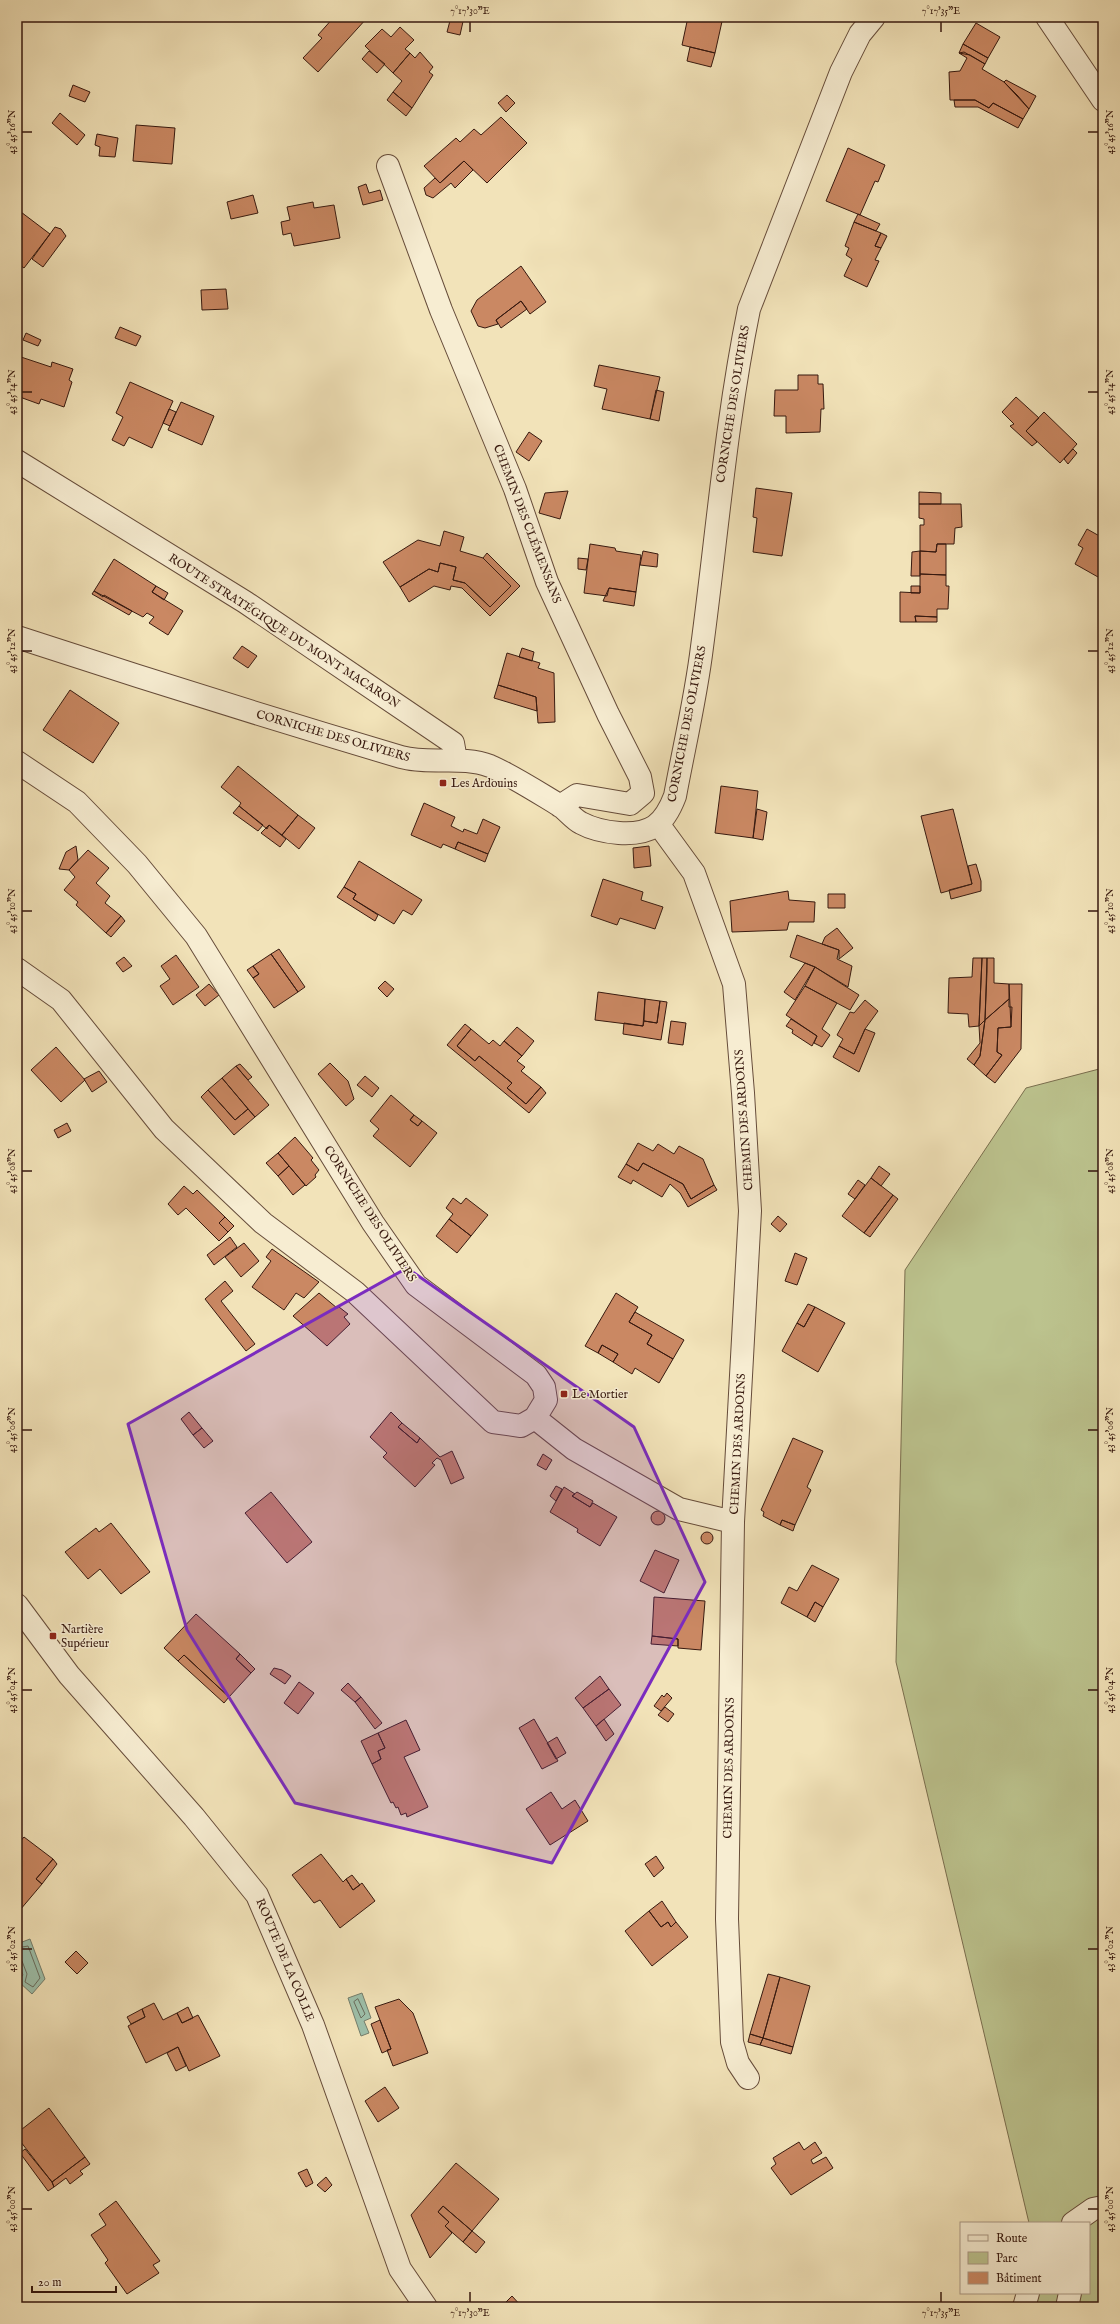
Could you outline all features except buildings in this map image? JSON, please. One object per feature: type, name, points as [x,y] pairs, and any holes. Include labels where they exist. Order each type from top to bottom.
[{"type":"street","name":"CORNICHE DES OLIVIERS","points":[[17,637],[302,728],[409,759],[434,762],[456,760],[489,766],[560,806],[581,823],[619,833],[643,833],[659,825],[669,813],[676,796],[702,649],[719,500],[741,346],[749,310],[841,72],[860,34],[874,17]]},
{"type":"street","points":[[1047,17],[1103,100]]},
{"type":"street","name":"CHEMIN DES CLÉMENSANS","points":[[388,166],[441,310],[515,489],[547,582],[608,714],[640,777],[643,793],[630,804],[577,795],[560,806]]},
{"type":"street","name":"ROUTE STRATÉGIQUE DU MONT MACARON","points":[[17,460],[245,602],[453,743],[456,760]]},
{"type":"street","name":"CORNICHE DES OLIVIERS","points":[[17,762],[77,802],[137,864],[196,936],[373,1223],[416,1285],[536,1375],[544,1387],[546,1400],[535,1418]]},
{"type":"street","name":"CHEMIN DES ARDOINS","points":[[659,825],[694,872],[734,984],[750,1211],[733,1522],[727,1919],[732,2042],[738,2063],[748,2078]]},
{"type":"street","points":[[17,969],[61,1000],[164,1129],[175,1140],[263,1223],[355,1292],[493,1422],[521,1426],[535,1418],[574,1449],[679,1509],[733,1522]]},
{"type":"street","name":"ROUTE DE LA COLLE","points":[[17,1605],[68,1675],[194,1817],[257,1895],[313,2025],[400,2269],[426,2307]]},
{"type":"street","points":[[1074,2222],[1093,2209],[1103,2207]]},
{"type":"street","points":[[1024,2307],[1028,2294]]},
{"type":"street","points":[[1067,2307],[1070,2294]]},
{"type":"highlighted area","points":[[407,1268],[634,1427],[705,1582],[552,1863],[295,1803],[187,1630],[128,1424]]},
{"type":"green space","points":[[1103,1068],[1103,2307],[1021,2307],[1023,2294],[1090,2294],[1090,2222],[1029,2222],[896,1662],[905,1270],[1026,1088]]},
{"type":"water","points":[[30,1939],[45,1979],[32,1994],[18,1981],[23,1975],[17,1959],[17,1944]]},
{"type":"water","points":[[362,1993],[371,2018],[364,2021],[369,2033],[361,2036],[348,1998]]},
{"type":"place","name":"Les Ardouins","points":[[443,783]]},
{"type":"place","name":"Le Mortier","points":[[564,1394]]},
{"type":"place","name":"Nartière Supérieur","points":[[53,1636]]}]
